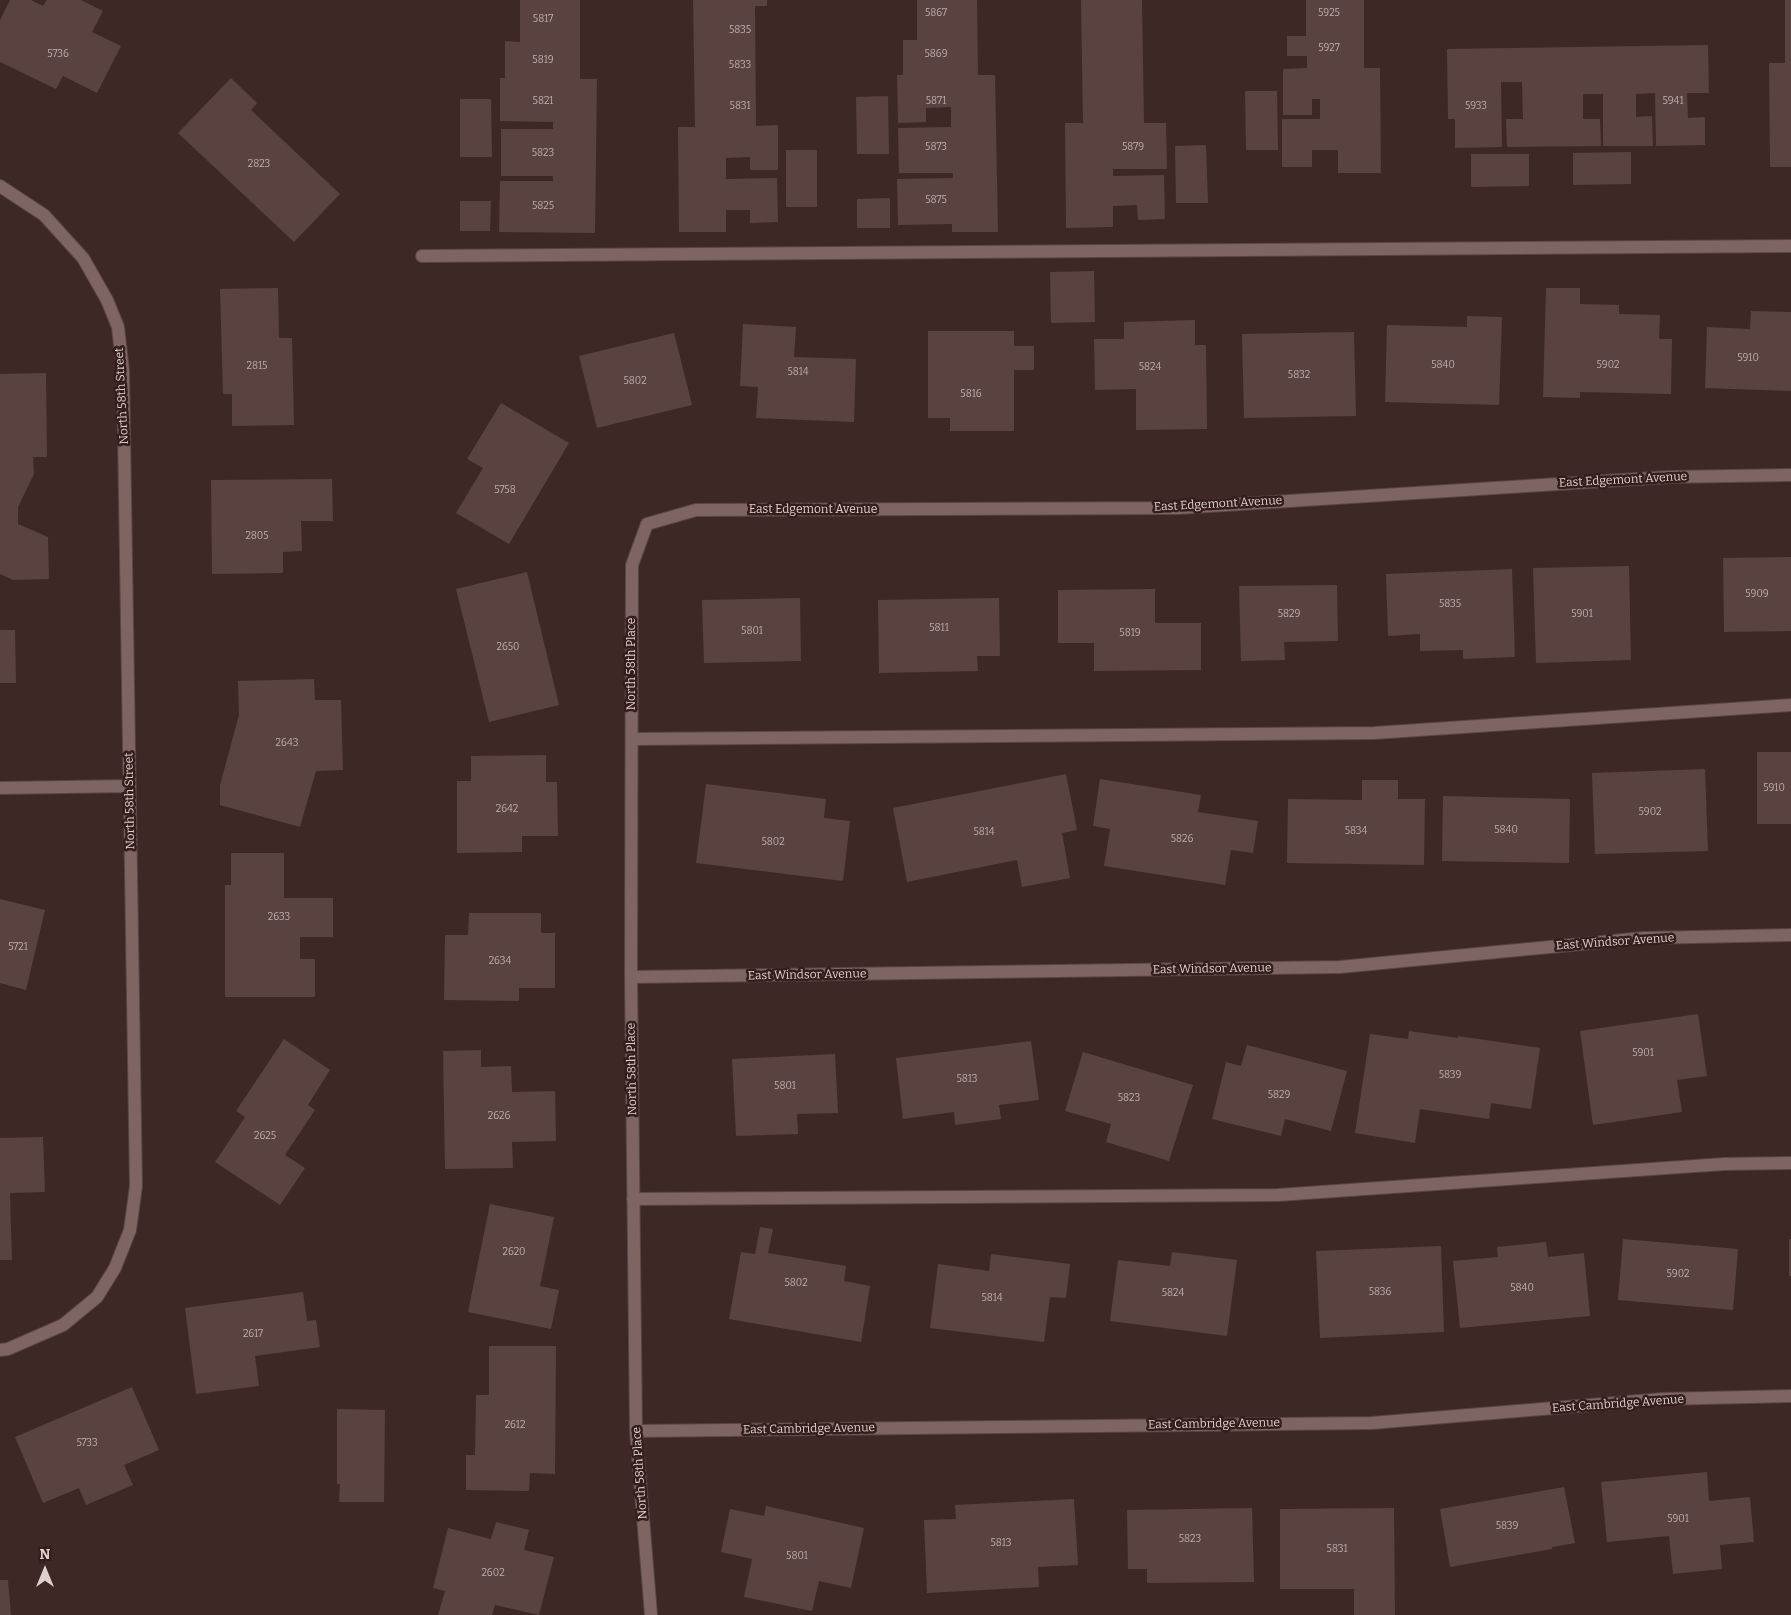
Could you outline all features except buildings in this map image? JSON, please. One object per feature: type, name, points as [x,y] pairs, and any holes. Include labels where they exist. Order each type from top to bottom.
[{"type":"street","name":"North 58th Street","points":[[0,186],[44,215],[83,258],[107,300],[118,327],[123,371],[136,1186],[130,1230],[115,1268],[97,1297],[63,1325],[8,1349],[0,1350]]},
{"type":"street","points":[[422,256],[1791,246]]},
{"type":"street","name":"East Edgemont Avenue","points":[[647,524],[696,510],[1178,508],[1669,477],[1791,475]]},
{"type":"street","name":"North 58th Place","points":[[647,524],[632,565],[631,977],[636,1431],[651,1615]]},
{"type":"street","points":[[632,739],[1374,733],[1791,705]]},
{"type":"street","points":[[0,788],[130,786]]},
{"type":"street","name":"East Windsor Avenue","points":[[631,977],[1340,967],[1644,938],[1791,935]]},
{"type":"street","points":[[633,1199],[1278,1195],[1724,1164],[1791,1163]]},
{"type":"street","name":"East Cambridge Avenue","points":[[636,1431],[1372,1423],[1663,1399],[1791,1396]]}]
